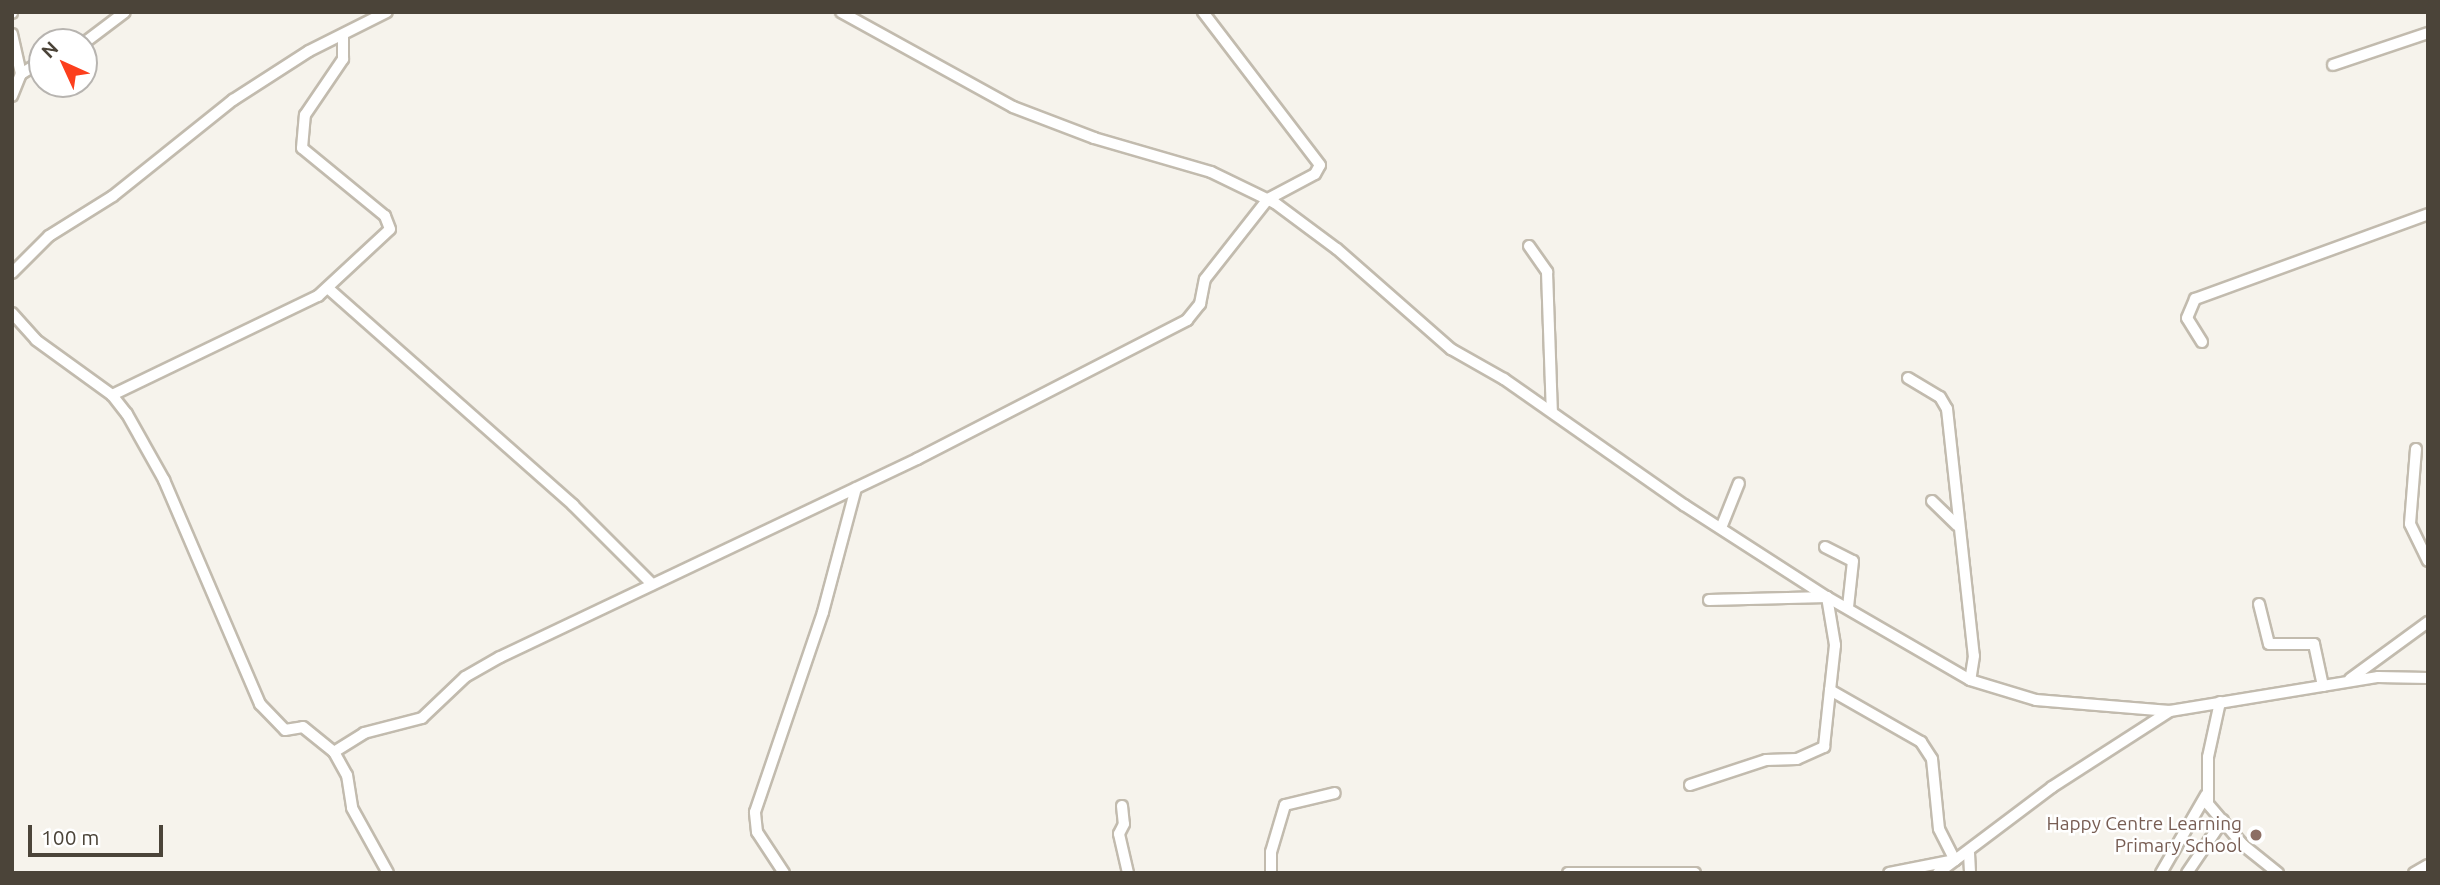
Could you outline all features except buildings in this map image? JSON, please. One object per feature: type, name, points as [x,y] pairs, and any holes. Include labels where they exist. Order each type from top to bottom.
[{"type":"street","points":[[98,32],[125,12]]},
{"type":"street","points":[[12,272],[49,236],[113,196],[211,116],[309,51],[387,12]]},
{"type":"street","points":[[841,12],[1013,107],[1094,138],[1211,172],[1268,199],[1336,249],[1451,349],[1552,412],[1827,597],[1970,680],[2036,700],[2170,711],[2346,682],[2428,678]]},
{"type":"street","points":[[334,752],[364,733],[422,718],[465,677],[652,584],[856,488],[1187,320],[1200,304],[1205,279],[1268,199],[1315,174],[1320,165],[1203,12]]},
{"type":"street","points":[[2333,65],[2428,33]]},
{"type":"street","points":[[12,34],[21,74],[12,96]]},
{"type":"street","points":[[112,395],[329,289],[390,229],[385,216],[302,148],[305,115],[343,59],[343,36]]},
{"type":"street","points":[[21,74],[28,70]]},
{"type":"street","points":[[2202,342],[2187,318],[2195,299],[2428,214]]},
{"type":"street","points":[[1529,246],[1547,272],[1552,412]]},
{"type":"street","points":[[329,289],[573,505],[652,584]]},
{"type":"street","points":[[12,313],[36,340],[112,395],[164,480],[260,704],[285,730],[303,727],[334,752],[347,775],[352,808],[388,873]]},
{"type":"street","points":[[1908,378],[1940,397],[1947,409],[1957,525],[1975,656],[1970,680]]},
{"type":"street","points":[[2416,449],[2410,524],[2428,561]]},
{"type":"street","points":[[1721,528],[1739,483]]},
{"type":"street","points":[[784,873],[757,832],[755,812],[823,612],[856,488]]},
{"type":"street","points":[[1932,501],[1957,525]]},
{"type":"street","points":[[1825,547],[1853,561],[1848,607]]},
{"type":"street","points":[[1709,600],[1827,597]]},
{"type":"street","points":[[1690,785],[1766,760],[1797,759],[1824,747],[1835,645],[1827,597]]},
{"type":"street","points":[[2259,604],[2269,643],[2314,644],[2323,686]]},
{"type":"street","points":[[2346,682],[2428,622]]},
{"type":"street","points":[[1830,691],[1921,742],[1932,759],[1939,829],[1955,860]]},
{"type":"street","points":[[2220,702],[2210,745],[2206,795],[2210,807],[2242,845],[2278,873]]},
{"type":"street","points":[[1938,873],[1969,853],[2052,787],[2170,711]]},
{"type":"street","points":[[1271,873],[1271,852],[1285,805],[1335,793]]},
{"type":"street","points":[[2161,873],[2206,795]]},
{"type":"street","points":[[1122,806],[1124,824],[1119,834],[1128,873]]},
{"type":"street","points":[[2187,873],[2223,820]]},
{"type":"street","points":[[1969,853],[1970,873]]},
{"type":"street","points":[[1889,873],[1955,860]]},
{"type":"street","points":[[2414,873],[2428,865]]},
{"type":"street","points":[[1568,873],[1695,873]]},
{"type":"place","name":"Happy Centre Learning Primary School","points":[[2256,835]]}]
